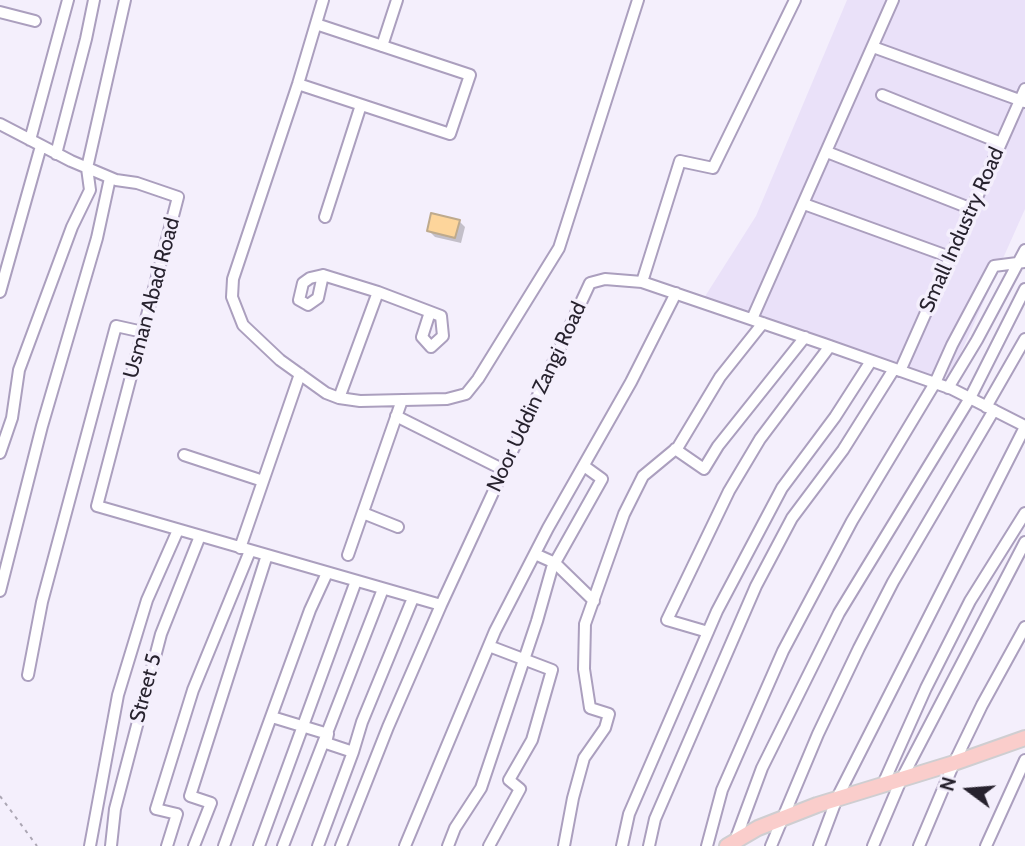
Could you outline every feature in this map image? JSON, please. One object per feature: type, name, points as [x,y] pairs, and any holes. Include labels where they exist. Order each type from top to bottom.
[{"type":"main road","points":[[731,844],[758,828],[837,798],[901,780],[1025,738]]},
{"type":"street","points":[[30,140],[68,0]]},
{"type":"street","points":[[56,154],[94,0]]},
{"type":"street","points":[[0,453],[12,418],[19,370],[72,227],[90,190],[87,168],[125,0]]},
{"type":"street","points":[[323,0],[233,279],[233,297],[243,325],[280,360],[326,393],[360,401],[447,399],[466,394],[478,379],[559,248],[638,0]]},
{"type":"street","points":[[382,46],[397,0]]},
{"type":"street","points":[[642,282],[680,161],[713,168],[794,0]]},
{"type":"street","points":[[564,846],[584,758],[605,728],[609,715],[590,708],[584,669],[586,624],[624,514],[643,476],[675,449],[757,321],[804,204],[893,0]]},
{"type":"street","points":[[0,12],[35,21]]},
{"type":"street","points":[[298,84],[450,134],[470,75],[316,24]]},
{"type":"street","points":[[873,47],[1023,97]]},
{"type":"street","points":[[882,95],[1001,143]]},
{"type":"street","name":"Small Industry Road","points":[[649,846],[655,820],[756,586],[792,518],[843,450],[897,370],[1023,97]]},
{"type":"street","points":[[325,217],[361,105]]},
{"type":"street","name":"Usman Abad Road","points":[[0,124],[56,154],[110,178],[137,183],[178,197],[97,506],[178,530]]},
{"type":"street","points":[[0,292],[41,146]]},
{"type":"street","points":[[827,152],[972,209]]},
{"type":"street","points":[[0,592],[42,426],[97,238],[110,178]]},
{"type":"street","points":[[804,204],[950,257]]},
{"type":"street","points":[[947,388],[1022,262],[1025,250]]},
{"type":"street","points":[[707,846],[722,790],[783,651],[852,521],[935,383],[994,266],[1022,262]]},
{"type":"street","points":[[323,275],[430,312]]},
{"type":"street","name":"Noor Uddin Zangi Road","points":[[341,846],[388,727],[590,283],[605,279],[642,282],[676,293],[935,383],[1023,425]]},
{"type":"street","points":[[731,844],[762,768],[839,613],[970,398],[1025,289]]},
{"type":"street","points":[[340,398],[378,292]]},
{"type":"street","points":[[405,846],[489,646],[535,554],[631,382],[676,293]]},
{"type":"street","points":[[28,675],[42,602],[116,326],[143,332]]},
{"type":"street","points":[[675,449],[704,469],[718,446],[805,337]]},
{"type":"street","points":[[771,846],[818,734],[864,637],[990,409],[1025,339]]},
{"type":"street","points":[[708,632],[667,620],[729,491],[760,439],[830,346]]},
{"type":"street","points":[[622,846],[629,814],[708,632],[782,488],[835,417],[871,361]]},
{"type":"street","points":[[166,846],[177,814],[156,808],[193,690],[245,549],[263,481],[300,374]]},
{"type":"street","points":[[348,555],[402,400]]},
{"type":"street","points":[[819,846],[837,798],[1023,425],[1025,410]]},
{"type":"street","points":[[396,416],[504,470]]},
{"type":"street","points":[[184,454],[263,481]]},
{"type":"street","points":[[448,846],[455,828],[481,788],[555,563],[602,479],[584,466]]},
{"type":"street","points":[[363,513],[398,527]]},
{"type":"street","points":[[883,785],[926,688],[970,601],[1025,513]]},
{"type":"street","points":[[90,846],[118,695],[147,600],[178,530],[442,605]]},
{"type":"street","name":"Street 5","points":[[111,846],[115,809],[161,634],[201,536]]},
{"type":"street","points":[[873,846],[901,780],[1025,542]]},
{"type":"street","points":[[535,554],[555,563],[594,601]]},
{"type":"street","points":[[194,846],[211,803],[190,796],[267,555]]},
{"type":"street","points":[[224,846],[310,610],[327,573]]},
{"type":"street","points":[[259,846],[356,582]]},
{"type":"street","points":[[283,846],[383,589]]},
{"type":"street","points":[[318,846],[362,722],[413,598]]},
{"type":"street","points":[[919,846],[982,705],[1025,627]]},
{"type":"street","points":[[489,646],[552,670],[532,740],[509,780],[520,789],[489,846]]},
{"type":"street","points":[[272,717],[328,734]]},
{"type":"street","points":[[328,734],[327,743],[352,752]]},
{"type":"street","points":[[986,846],[1025,760]]},
{"type":"path","points":[[0,796],[37,846]]},
{"type":"shaded area","points":[[847,0],[1025,0],[1025,209],[947,384],[704,298],[756,216]]},
{"type":"building","points":[[431,213],[460,220],[455,238],[427,231]]}]
